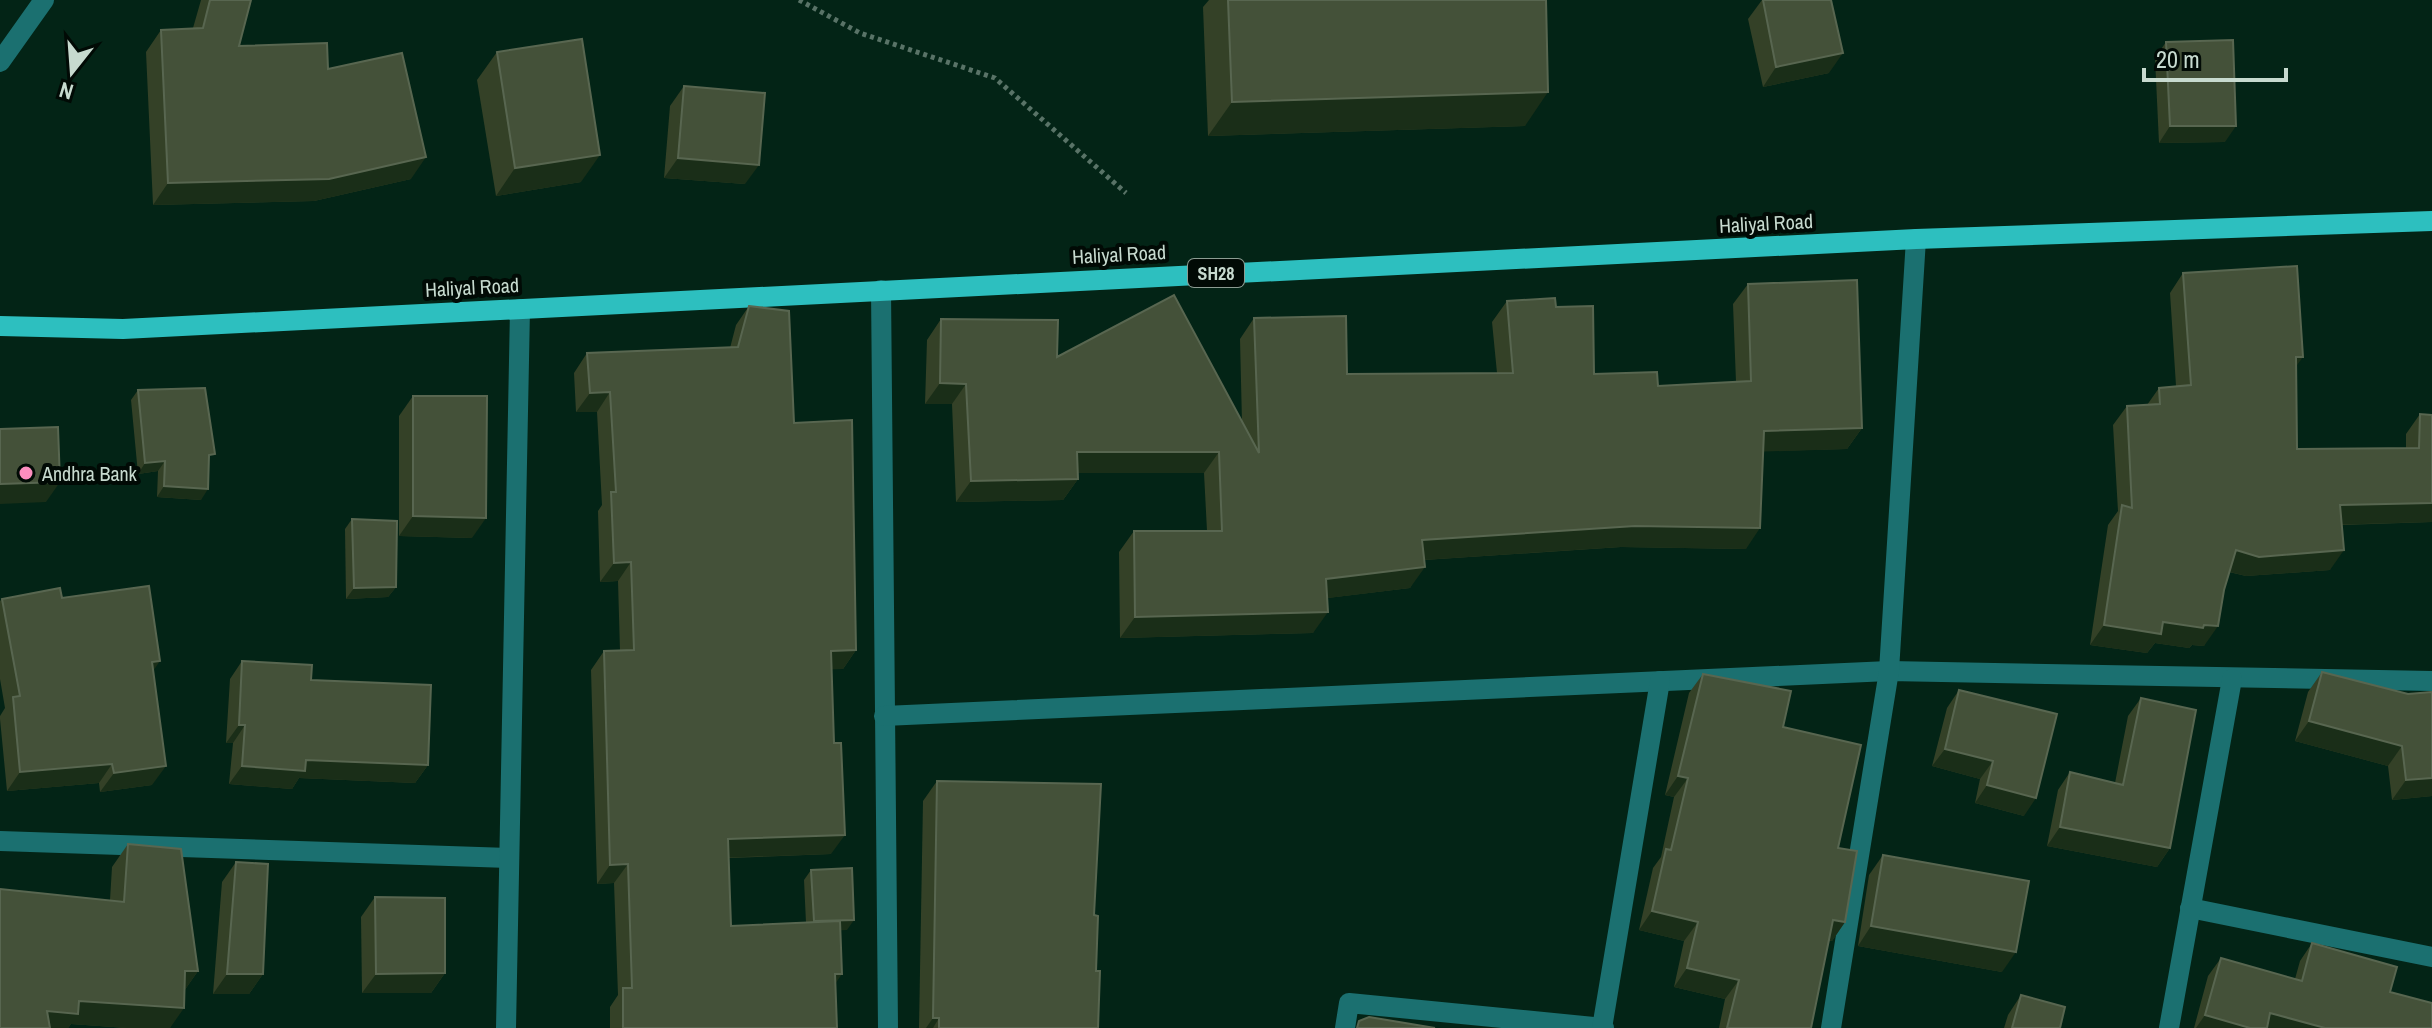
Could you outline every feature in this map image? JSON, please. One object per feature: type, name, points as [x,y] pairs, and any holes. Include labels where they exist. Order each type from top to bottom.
[{"type":"main road","name":"Haliyal Road","points":[[0,326],[123,329],[1916,239],[2432,221]]},
{"type":"street","points":[[0,62],[44,0]]},
{"type":"street","points":[[1831,1028],[1889,671],[1916,239]]},
{"type":"street","points":[[881,290],[888,1028]]},
{"type":"street","points":[[506,1028],[520,309]]},
{"type":"street","points":[[884,716],[1889,671],[2432,681]]},
{"type":"street","points":[[2169,1028],[2232,679]]},
{"type":"street","points":[[1345,1028],[1349,1003],[1603,1028],[1660,681]]},
{"type":"street","points":[[0,841],[509,858]]},
{"type":"street","points":[[2190,908],[2432,957]]},
{"type":"path","points":[[799,0],[860,33],[995,78],[1126,193]]},
{"type":"building","points":[[210,0],[251,0],[239,46],[327,43],[328,69],[402,53],[426,157],[329,179],[168,183],[161,30],[203,28]]},
{"type":"building","points":[[1228,0],[1546,0],[1548,92],[1232,102]]},
{"type":"building","points":[[1763,0],[1831,0],[1843,53],[1776,67]]},
{"type":"building","points":[[582,39],[600,155],[515,168],[497,52]]},
{"type":"building","points":[[2233,40],[2236,126],[2170,126],[2166,42]]},
{"type":"building","points":[[684,86],[765,93],[759,165],[678,158]]},
{"type":"building","points":[[2297,266],[2303,357],[2296,357],[2297,449],[2419,448],[2420,414],[2432,415],[2432,503],[2340,505],[2344,550],[2259,557],[2236,550],[2224,590],[2218,626],[2204,625],[2203,628],[2163,622],[2161,634],[2104,625],[2122,505],[2132,508],[2127,406],[2160,404],[2159,388],[2191,385],[2183,273]]},
{"type":"building","points":[[1857,280],[1862,428],[1764,431],[1760,528],[1635,526],[1422,540],[1425,567],[1326,579],[1328,612],[1135,617],[1134,531],[1222,531],[1219,452],[1077,452],[1078,479],[971,481],[966,384],[940,383],[941,319],[1058,320],[1057,357],[1174,295],[1259,453],[1254,318],[1346,316],[1347,374],[1513,373],[1507,301],[1555,298],[1556,307],[1593,306],[1594,374],[1657,372],[1658,386],[1751,381],[1748,284]]},
{"type":"building","points":[[749,306],[789,311],[794,423],[852,420],[856,650],[831,651],[834,743],[841,743],[845,835],[728,839],[731,926],[840,921],[842,974],[835,974],[837,1028],[623,1028],[623,988],[632,988],[628,864],[610,865],[604,651],[634,650],[631,562],[614,563],[611,492],[616,492],[610,392],[590,393],[587,353],[738,347]]},
{"type":"building","points":[[205,388],[215,454],[209,455],[208,489],[164,486],[165,461],[145,463],[138,390]]},
{"type":"building","points":[[413,396],[487,396],[486,518],[413,516]]},
{"type":"building","points":[[58,427],[60,482],[0,484],[0,429]]},
{"type":"building","points":[[352,519],[397,521],[396,587],[354,588]]},
{"type":"building","points":[[149,586],[160,661],[152,662],[166,766],[114,773],[112,764],[20,772],[13,697],[20,696],[2,599],[60,588],[62,598]]},
{"type":"building","points":[[242,661],[312,665],[311,680],[431,685],[428,765],[306,760],[305,771],[242,766],[245,725],[239,725]]},
{"type":"building","points":[[2322,672],[2408,694],[2432,692],[2432,778],[2406,780],[2402,746],[2309,721]]},
{"type":"building","points":[[1703,674],[1791,691],[1783,727],[1861,745],[1838,848],[1857,851],[1845,922],[1833,920],[1811,1028],[1727,1028],[1739,980],[1687,968],[1698,922],[1652,911],[1666,849],[1671,850],[1688,778],[1678,776]]},
{"type":"building","points":[[1959,690],[2057,714],[2036,798],[1987,785],[1993,761],[1945,749]]},
{"type":"building","points":[[2141,698],[2196,710],[2170,848],[2060,827],[2070,772],[2123,785]]},
{"type":"building","points":[[937,781],[1101,784],[1094,915],[1098,916],[1096,971],[1100,971],[1098,1028],[939,1028],[939,1018],[933,1018]]},
{"type":"building","points":[[128,844],[181,849],[198,971],[185,971],[184,1008],[79,1001],[78,1014],[47,1011],[50,1028],[0,1028],[0,889],[124,902]]},
{"type":"building","points":[[1883,855],[2029,881],[2016,952],[1871,926]]},
{"type":"building","points":[[236,862],[268,864],[263,974],[227,974]]},
{"type":"building","points":[[852,868],[854,920],[814,921],[811,870]]},
{"type":"building","points":[[375,897],[445,898],[445,973],[376,974]]},
{"type":"building","points":[[2312,943],[2397,967],[2390,992],[2432,1003],[2432,1028],[2325,1028],[2270,1013],[2267,1028],[2250,1028],[2205,1015],[2221,958],[2302,981]]},
{"type":"building","points":[[2021,995],[2065,1007],[2060,1028],[2012,1028]]},
{"type":"building","points":[[1369,1017],[1435,1028],[1357,1028],[1359,1021]]},
{"type":"place","name":"Andhra Bank","points":[[26,473]]}]
